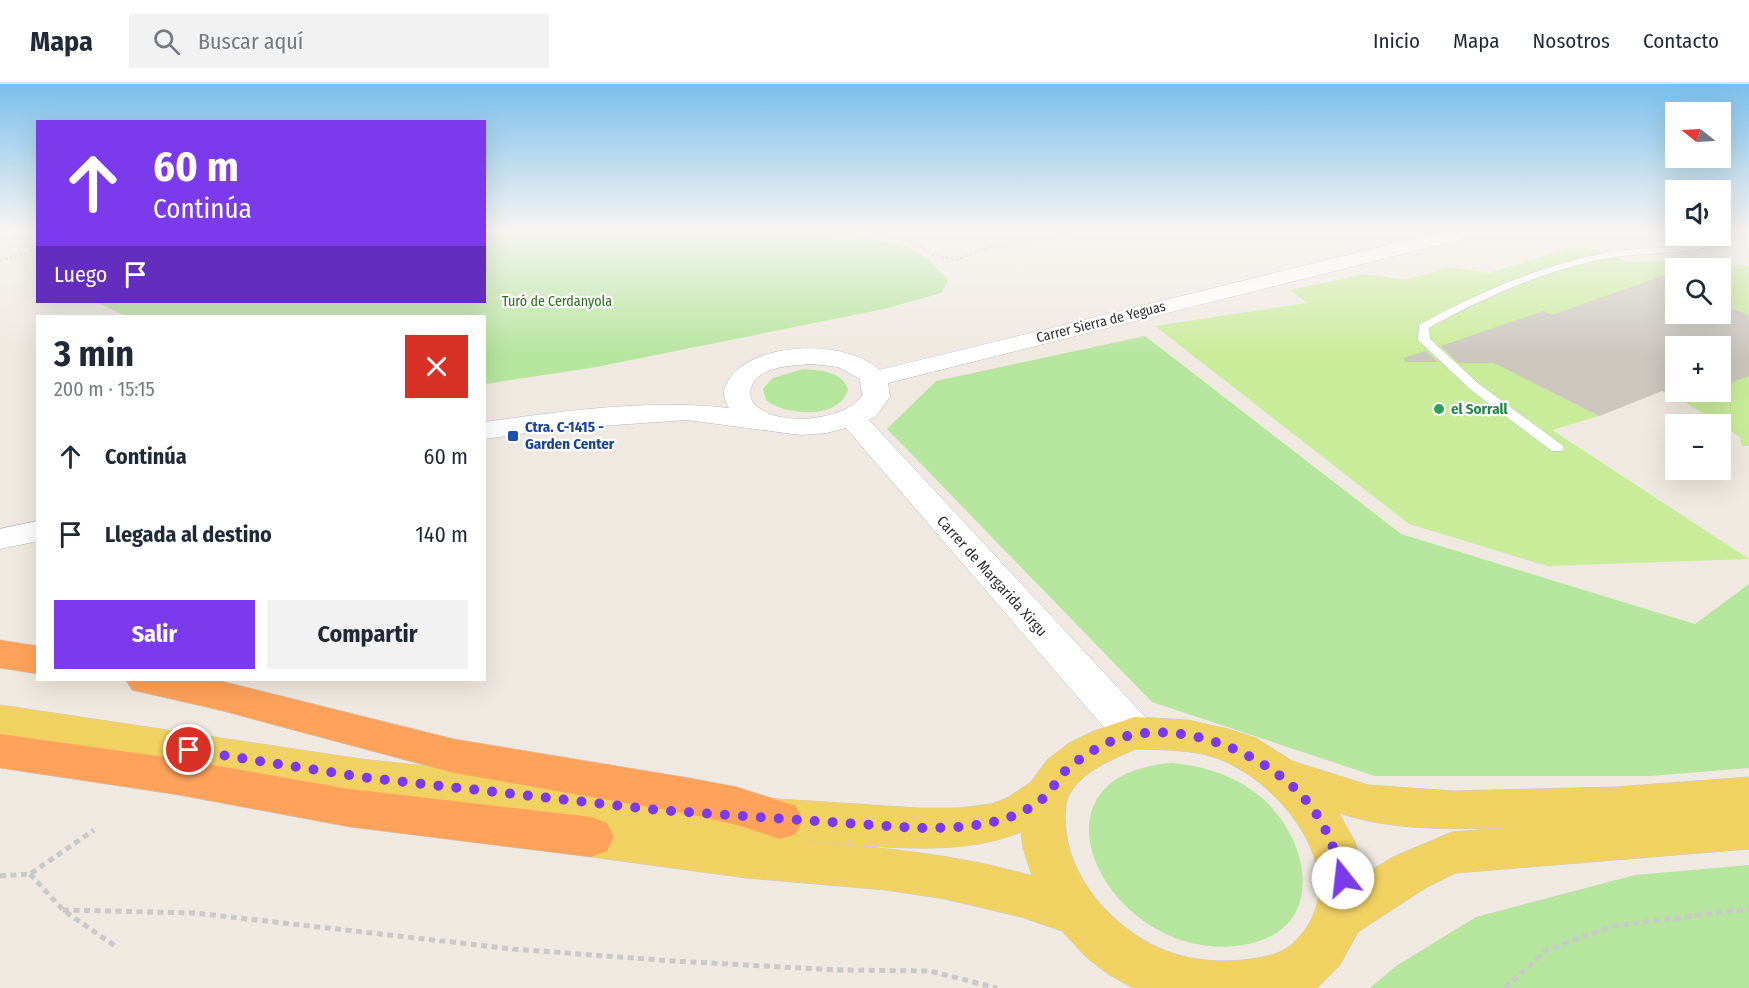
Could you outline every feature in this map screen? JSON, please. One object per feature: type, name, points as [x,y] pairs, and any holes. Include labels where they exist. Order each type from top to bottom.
[{"type":"highway","points":[[0,654],[36,660]]},
{"type":"highway","points":[[151,681],[219,695],[454,756],[689,795],[736,806],[780,820]]},
{"type":"highway","points":[[0,751],[179,777],[355,793]]},
{"type":"highway","points":[[0,771],[272,807],[355,793]]},
{"type":"main road","points":[[0,721],[96,734],[355,793],[591,837],[747,857],[886,869],[945,878],[1021,895],[1075,912]]},
{"type":"main road","points":[[355,793],[657,810],[917,828],[958,828],[994,823],[1023,811],[1047,795],[1062,774],[1085,755],[1110,742],[1134,733],[1188,736],[1240,750],[1277,773],[1309,803],[1332,839],[1343,878],[1340,916],[1323,949],[1293,974],[1251,987],[1203,986],[1154,972],[1110,946],[1075,912],[1051,872],[1042,831],[1047,795]]},
{"type":"main road","points":[[1277,773],[1368,804],[1453,810],[1615,806],[1749,795]]},
{"type":"main road","points":[[1340,916],[1410,872],[1452,853],[1749,829]]},
{"type":"street","name":"Carrer Sierra de Yeguas","points":[[873,379],[1309,271]]},
{"type":"street","points":[[486,431],[513,425],[556,421],[687,412],[758,420],[783,427],[813,428],[852,418],[871,403],[876,387],[866,371],[844,361],[813,356],[795,357],[763,365],[750,372],[736,390],[717,401],[687,412]]},
{"type":"street","points":[[736,390],[737,400],[744,411],[758,420]]},
{"type":"street","name":"Carrer de Margarida Xirgu","points":[[852,418],[1134,733]]},
{"type":"street","points":[[0,539],[36,531]]},
{"type":"lane","points":[[1546,271],[1424,327],[1424,340],[1458,371],[1557,448]]},
{"type":"path","points":[[0,876],[30,874],[94,830]]},
{"type":"path","points":[[30,874],[63,910],[118,948]]},
{"type":"path","points":[[1505,988],[1547,950],[1612,926],[1749,909]]},
{"type":"path","points":[[63,910],[195,913],[513,949],[673,961],[837,970],[930,971],[997,988]]},
{"type":"green space","name":"Turó de Cerdanyola","points":[[486,271],[940,271],[948,280],[941,293],[884,309],[596,367],[486,384],[486,315],[123,315],[99,303],[486,303]]},
{"type":"green space","name":"el Sorrall","points":[[1435,271],[1489,273],[1665,271],[1665,324],[1731,324],[1731,271],[1749,271],[1749,446],[1742,446],[1740,437],[1731,431],[1731,414],[1704,414],[1685,402],[1731,402],[1731,336],[1665,336],[1665,392],[1662,391],[1599,416],[1552,430],[1749,559],[1547,566],[1409,524],[1155,326],[1307,303],[1290,290],[1364,274],[1406,280]]},
{"type":"green space","points":[[1145,336],[1401,534],[1695,624],[1749,584],[1749,768],[1650,776],[1375,776],[1152,702],[887,429],[936,381]]},
{"type":"green space","points":[[803,369],[829,373],[841,378],[848,389],[843,399],[835,406],[812,412],[786,409],[766,400],[763,389],[773,378]]},
{"type":"green space","points":[[1172,763],[1208,770],[1242,784],[1263,799],[1292,837],[1300,859],[1303,881],[1300,902],[1290,920],[1273,935],[1248,944],[1200,945],[1157,929],[1122,902],[1099,868],[1089,833],[1096,800],[1123,775]]},
{"type":"green space","points":[[1749,865],[1749,988],[1370,988],[1396,966],[1476,917],[1635,875]]},
{"type":"building","name":"el Sorrall","points":[[1662,276],[1665,277],[1665,324],[1731,324],[1731,308],[1749,315],[1749,376],[1731,383],[1731,336],[1665,336],[1665,392],[1662,391],[1599,416],[1494,363],[1459,363],[1441,346],[1544,311],[1552,315]]},
{"type":"building","points":[[1426,351],[1438,362],[1405,362],[1404,358]]},
{"type":"place","name":"el Sorrall","points":[[1439,409]]},
{"type":"place","name":"Ctra. C-1415 - Garden Center","points":[[513,436]]},
{"type":"route","points":[[189,750],[361,777],[657,810],[780,820],[917,828],[958,828],[994,823],[1023,811],[1047,795],[1062,774],[1085,755],[1110,742],[1134,733],[1163,733],[1188,736],[1240,750],[1277,773],[1309,803],[1332,839],[1343,878]]}]
